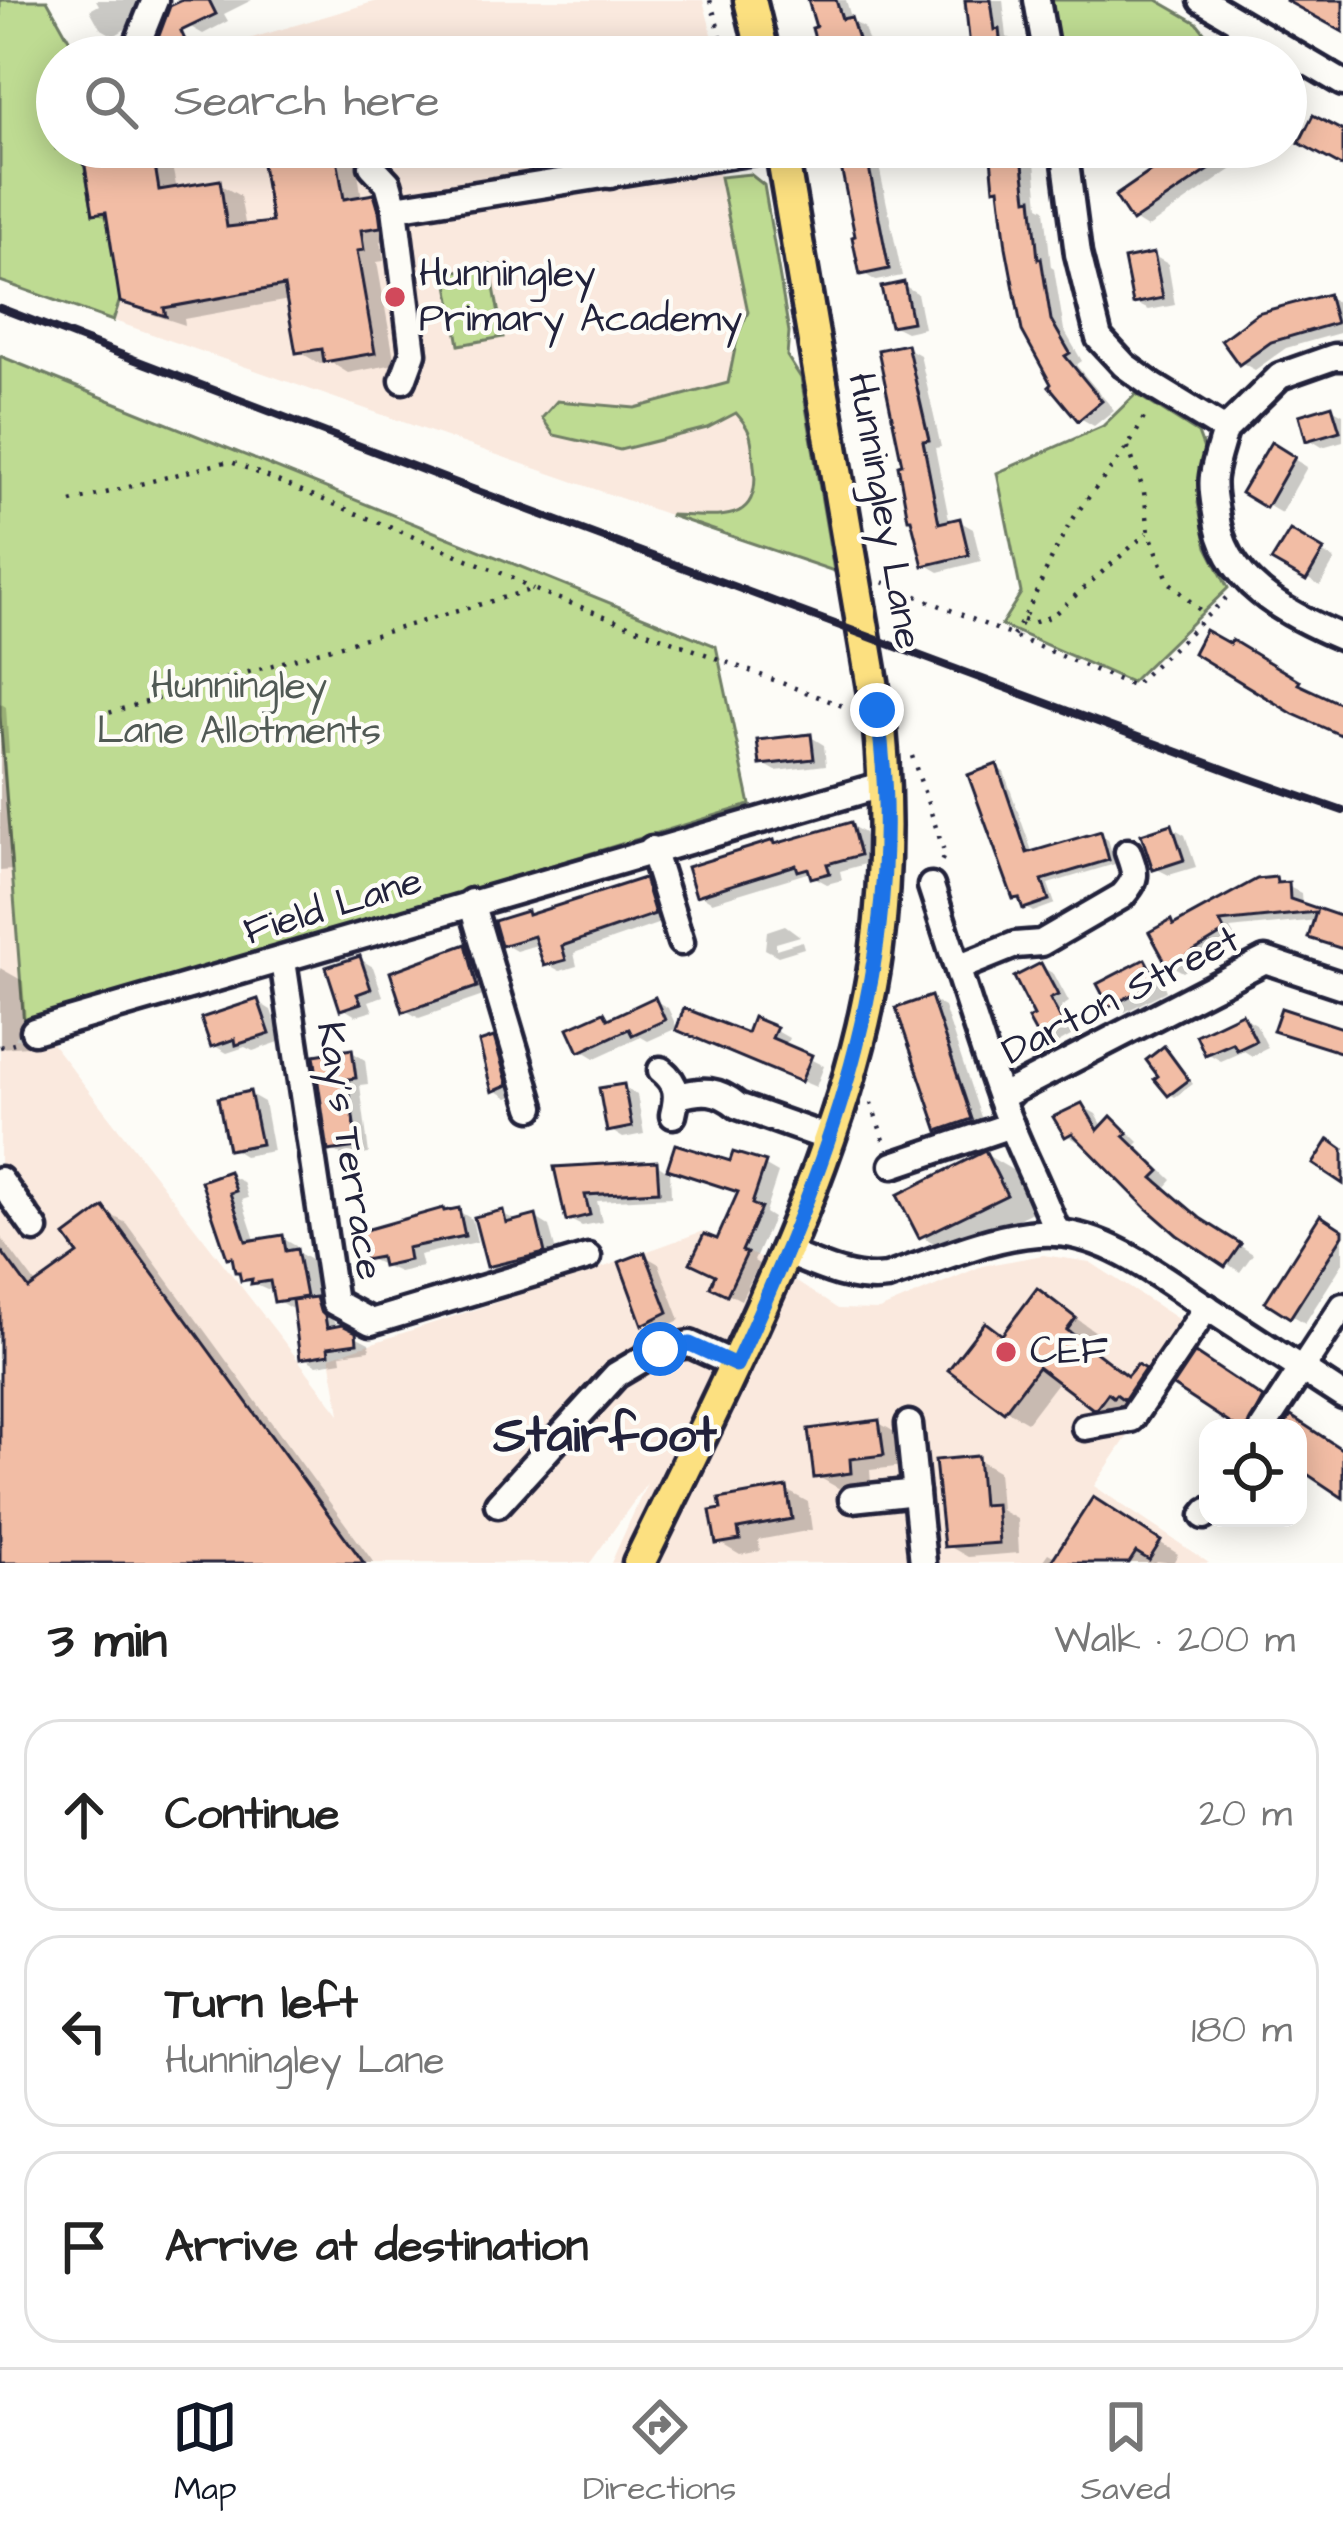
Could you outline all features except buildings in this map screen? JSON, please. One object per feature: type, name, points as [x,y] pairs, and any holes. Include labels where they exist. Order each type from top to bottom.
[{"type":"main road","points":[[750,0],[759,36]]},
{"type":"main road","name":"Hunningley Lane","points":[[639,1563],[787,1253],[831,1138],[876,957],[885,869],[885,784],[877,710],[784,168]]},
{"type":"street","points":[[141,36],[155,0]]},
{"type":"street","points":[[1037,0],[1043,36]]},
{"type":"street","points":[[1202,0],[1262,36]]},
{"type":"street","points":[[1238,36],[1245,26]]},
{"type":"street","points":[[1307,62],[1343,83]]},
{"type":"street","points":[[373,168],[388,183],[395,208],[413,353],[403,380]]},
{"type":"street","points":[[608,168],[610,175]]},
{"type":"street","points":[[395,208],[652,168]]},
{"type":"street","points":[[1067,168],[1078,254],[1099,338],[1124,365],[1225,430]]},
{"type":"street","points":[[1343,357],[1280,376],[1225,430],[1212,479],[1217,530],[1228,556],[1246,579],[1295,618],[1343,638]]},
{"type":"street","name":"Field Lane","points":[[34,1031],[885,784]]},
{"type":"street","points":[[652,849],[681,942]]},
{"type":"street","points":[[958,968],[1015,945],[1041,943],[1122,896],[1136,873],[1128,853]]},
{"type":"street","points":[[931,886],[1010,1125],[1041,1187],[1057,1233]]},
{"type":"street","points":[[471,902],[532,1107]]},
{"type":"street","name":"Darton Street","points":[[1000,1096],[1264,960],[1343,986]]},
{"type":"street","name":"Kay's Terrace","points":[[283,961],[334,1302],[371,1322],[588,1257]]},
{"type":"street","points":[[661,1070],[672,1079],[676,1105],[699,1090],[712,1090],[738,1106],[831,1138]]},
{"type":"street","points":[[892,1166],[1010,1125]]},
{"type":"street","points":[[0,1180],[35,1229]]},
{"type":"street","points":[[787,1253],[839,1274],[871,1280],[1010,1237],[1057,1233],[1092,1240],[1136,1262],[1343,1396]]},
{"type":"street","points":[[1269,1419],[1343,1306]]},
{"type":"street","points":[[1085,1427],[1131,1419],[1207,1307]]},
{"type":"street","points":[[498,1504],[616,1375],[660,1349],[690,1344],[736,1365]]},
{"type":"street","points":[[908,1424],[923,1563]]},
{"type":"street","points":[[852,1498],[916,1492]]},
{"type":"path","points":[[710,0],[721,36]]},
{"type":"path","points":[[1013,636],[1074,517],[1141,425]]},
{"type":"path","points":[[1128,447],[1144,492],[1149,532],[1169,582],[1202,612]]},
{"type":"path","points":[[71,502],[229,461],[532,589],[853,710],[877,710]]},
{"type":"path","points":[[1024,620],[1052,616],[1149,532]]},
{"type":"path","points":[[855,570],[1132,686],[1246,579]]},
{"type":"path","points":[[98,716],[532,589]]},
{"type":"path","points":[[907,746],[945,854],[931,886]]},
{"type":"path","points":[[869,1096],[892,1166]]},
{"type":"shaded area","points":[[380,0],[703,0],[712,36],[259,36]]},
{"type":"shaded area","name":"Hunningley Primary Academy","points":[[36,101],[36,168],[718,168],[748,312],[738,335],[757,489],[749,506],[733,515],[669,515],[0,281],[0,112]]},
{"type":"shaded area","points":[[0,716],[24,1024],[15,1039],[51,1042],[340,1414],[330,1357],[703,1231],[760,1258],[838,1309],[879,1310],[982,1266],[1043,1255],[1090,1262],[1198,1332],[1094,1486],[1209,1563],[611,1563],[647,1483],[590,1563],[0,1563]]},
{"type":"green space","points":[[0,0],[47,0],[67,36],[36,36],[36,168],[85,168],[93,213],[106,212],[118,285],[125,284],[113,321],[0,281]]},
{"type":"green space","points":[[1050,0],[1157,0],[1197,23],[1207,36],[1056,36]]},
{"type":"green space","points":[[750,174],[764,185],[789,332],[787,356],[801,378],[834,571],[669,515],[731,514],[750,500],[752,443],[736,413],[707,428],[620,450],[554,435],[542,418],[557,401],[635,408],[728,383],[738,334],[748,312],[720,177]]},
{"type":"green space","points":[[490,265],[503,337],[459,345],[446,273]]},
{"type":"green space","name":"Hunningley Lane Allotments","points":[[0,356],[716,646],[750,805],[24,1025],[0,716]]},
{"type":"green space","points":[[1136,394],[1198,433],[1206,455],[1198,503],[1207,547],[1228,588],[1131,682],[1001,625],[1021,593],[997,473],[1103,426]]},
{"type":"railway","points":[[0,308],[467,487],[1343,811]]},
{"type":"place","name":"Hunningley Primary Academy","points":[[395,297]]},
{"type":"place","name":"CEF","points":[[1006,1352]]},
{"type":"district","name":"Stairfoot","points":[[605,1436]]},
{"type":"route","points":[[660,1349],[690,1344],[736,1365],[787,1253],[831,1138],[876,957],[885,869],[885,784],[877,710]]}]
